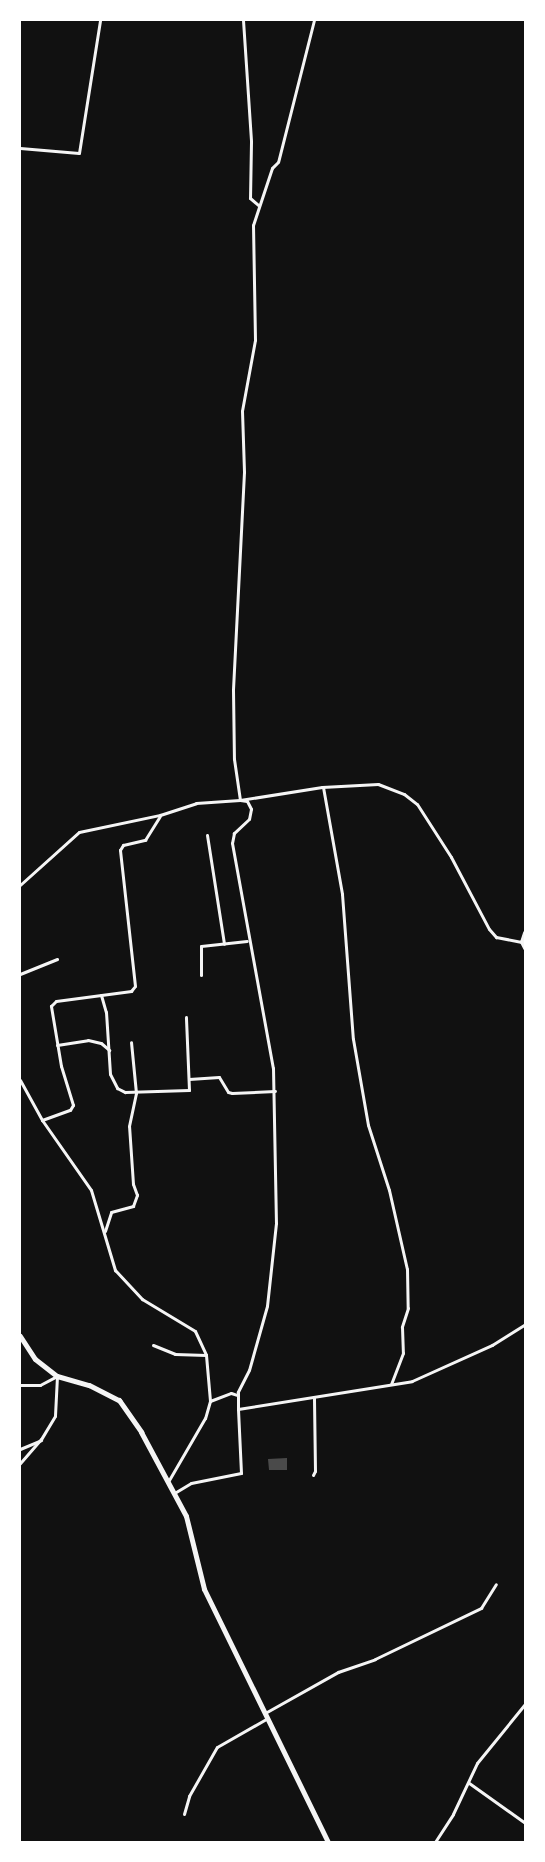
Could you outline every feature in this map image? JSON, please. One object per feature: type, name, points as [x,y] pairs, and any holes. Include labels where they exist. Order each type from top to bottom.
[{"type":"main road","points":[[20,1336],[35,1359],[57,1376],[89,1385],[119,1400],[169,1480],[186,1516],[204,1589],[265,1717],[328,1842]]},
{"type":"street","points":[[20,148],[79,154],[100,20]]},
{"type":"street","points":[[243,20],[251,142],[250,198],[258,205]]},
{"type":"street","points":[[240,800],[234,759],[233,690],[244,472],[242,412],[255,340],[253,225],[258,205],[278,162],[314,20]]},
{"type":"street","points":[[20,885],[79,832],[160,815],[191,804],[240,800],[322,787],[378,784],[404,794],[418,804],[460,872],[489,929],[496,937],[522,942]]},
{"type":"street","points":[[322,787],[342,894],[353,1039],[368,1125],[389,1190],[407,1269],[408,1308],[402,1328],[403,1353],[391,1384]]},
{"type":"street","points":[[238,1409],[238,1392],[249,1370],[266,1306],[275,1253],[275,1091],[247,941],[232,843],[234,833],[249,818],[252,809],[247,801],[240,800]]},
{"type":"street","points":[[42,1120],[73,1108],[57,1045],[52,1006],[56,1002],[132,991],[135,986],[120,850],[123,845],[145,840],[160,815]]},
{"type":"street","points":[[206,835],[224,944]]},
{"type":"street","points":[[525,934],[522,942],[525,948]]},
{"type":"street","points":[[201,975],[200,946],[247,941]]},
{"type":"street","points":[[20,974],[57,959]]},
{"type":"street","points":[[101,995],[110,1050],[112,1082],[125,1092],[189,1090],[186,1017]]},
{"type":"street","points":[[57,1045],[88,1040],[101,1043],[110,1050]]},
{"type":"street","points":[[105,1231],[111,1212],[133,1206],[136,1201],[129,1126],[136,1093],[131,1042]]},
{"type":"street","points":[[189,1079],[219,1077],[228,1092],[232,1093],[275,1091]]},
{"type":"street","points":[[20,1080],[42,1120],[91,1190],[105,1231],[115,1270],[124,1283],[142,1299],[195,1331],[206,1356],[210,1401],[205,1418],[169,1480]]},
{"type":"street","points":[[238,1409],[412,1382],[492,1345],[525,1324]]},
{"type":"street","points":[[153,1344],[175,1354],[206,1356]]},
{"type":"street","points":[[20,1385],[40,1385],[57,1376]]},
{"type":"street","points":[[20,1463],[41,1439],[54,1416],[57,1376]]},
{"type":"street","points":[[176,1492],[191,1483],[241,1473],[237,1394],[231,1393],[210,1401]]},
{"type":"street","points":[[313,1475],[316,1471],[314,1398]]},
{"type":"street","points":[[20,1449],[41,1439]]},
{"type":"street","points":[[184,1814],[189,1796],[217,1747],[224,1740],[338,1672],[375,1659],[481,1608],[496,1584]]},
{"type":"street","points":[[435,1842],[445,1830],[482,1755],[525,1704]]},
{"type":"street","points":[[468,1783],[525,1823]]},
{"type":"building","points":[[287,1458],[287,1470],[269,1470],[268,1459]]}]
